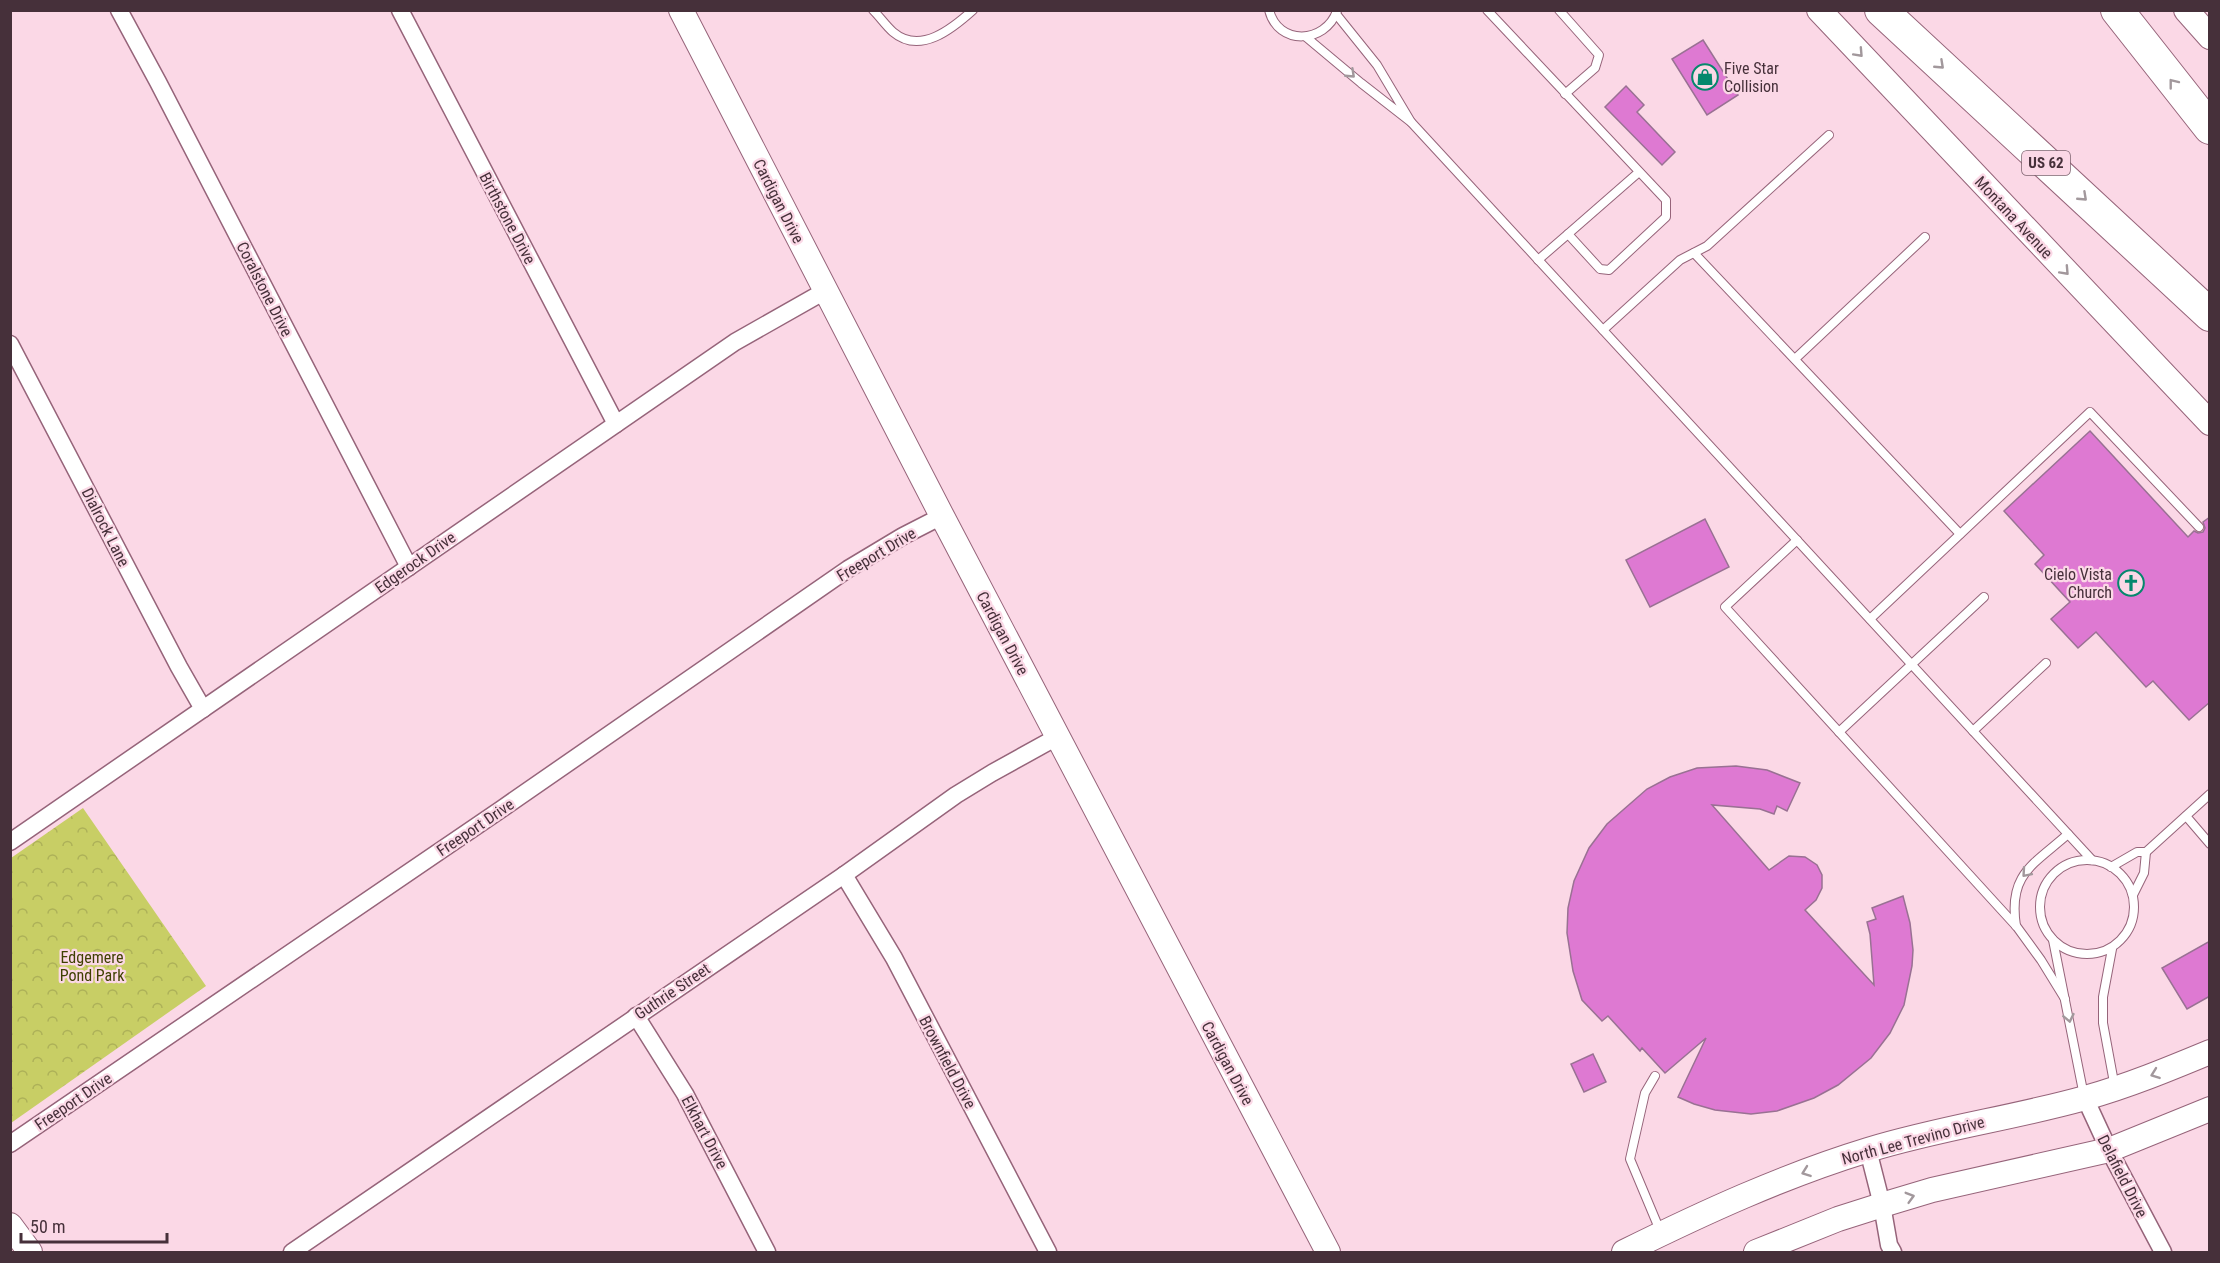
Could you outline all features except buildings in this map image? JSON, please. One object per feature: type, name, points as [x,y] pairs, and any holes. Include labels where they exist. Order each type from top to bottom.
[{"type":"highway","name":"US 62","points":[[1881,10],[2210,315]]},
{"type":"highway","points":[[2117,10],[2210,129]]},
{"type":"main road","name":"Cardigan Drive","points":[[681,10],[1057,737],[1328,1252]]},
{"type":"main road","name":"Montana Avenue","points":[[1819,10],[2210,423]]},
{"type":"main road","points":[[2186,10],[2210,37]]},
{"type":"main road","name":"North Lee Trevino Drive","points":[[1624,1252],[1704,1213],[1787,1178],[1868,1150],[1942,1130],[2085,1098],[2116,1089],[2210,1052]]},
{"type":"main road","points":[[1756,1252],[1838,1219],[1932,1190],[2109,1150],[2210,1109]]},
{"type":"main road","points":[[10,1225],[30,1252]]},
{"type":"street","name":"Coralstone Drive","points":[[119,10],[409,567]]},
{"type":"street","name":"Birthstone Drive","points":[[400,10],[616,424]]},
{"type":"street","name":"Edgerock Drive","points":[[10,842],[735,342],[825,291]]},
{"type":"street","name":"Dialrock Lane","points":[[10,344],[179,667],[203,708]]},
{"type":"street","name":"Freeport Drive","points":[[10,1144],[503,808],[848,569],[942,516]]},
{"type":"street","name":"Guthrie Street","points":[[292,1252],[844,875],[956,795],[992,772],[1057,737]]},
{"type":"street","name":"Brownfield Drive","points":[[844,875],[894,958],[1048,1252]]},
{"type":"street","name":"Elkhart Drive","points":[[636,1016],[685,1094],[767,1252]]},
{"type":"street","name":"Delafield Drive","points":[[2085,1098],[2109,1150],[2163,1252]]},
{"type":"street","points":[[1868,1150],[1889,1245],[1893,1252]]},
{"type":"lane","points":[[873,10],[894,33],[908,41],[936,37],[953,29],[973,10]]},
{"type":"lane","points":[[1269,10],[1276,25],[1285,32],[1306,37],[1327,28],[1336,12],[1377,65],[1411,122]]},
{"type":"lane","points":[[1487,10],[1666,200],[1666,217],[1609,270],[1600,269],[1568,234]]},
{"type":"lane","points":[[1558,10],[1599,55],[1595,68],[1566,94]]},
{"type":"lane","points":[[1306,37],[1411,122],[2092,860]]},
{"type":"lane","points":[[1603,330],[1680,260],[1707,246],[1829,135]]},
{"type":"lane","points":[[1538,260],[1639,172]]},
{"type":"lane","points":[[1795,359],[1925,237]]},
{"type":"lane","points":[[1694,253],[1960,534]]},
{"type":"lane","points":[[1870,619],[2090,412],[2199,527]]},
{"type":"lane","points":[[1797,540],[1725,607],[2017,927],[2065,999]]},
{"type":"lane","points":[[1839,732],[1984,597]]},
{"type":"lane","points":[[1973,731],[2046,663]]},
{"type":"lane","points":[[2111,867],[2137,852],[2146,852],[2210,794]]},
{"type":"lane","points":[[2186,816],[2210,844]]},
{"type":"lane","points":[[2017,927],[2014,896],[2023,875],[2068,834]]},
{"type":"lane","points":[[2133,895],[2144,873],[2146,852]]},
{"type":"lane","points":[[2092,860],[2103,862],[2111,867],[2127,881],[2133,895],[2135,910],[2132,926],[2124,939],[2112,949],[2097,954],[2081,955],[2066,950],[2053,940],[2044,927],[2040,912],[2041,896],[2047,881],[2058,869],[2072,862],[2092,860]]},
{"type":"lane","points":[[2053,940],[2085,1098]]},
{"type":"lane","points":[[2112,949],[2103,997],[2103,1023],[2116,1089]]},
{"type":"lane","points":[[1655,1076],[1645,1093],[1630,1159],[1662,1234]]},
{"type":"green space","name":"Edgemere Pond Park","points":[[83,808],[206,986],[11,1123],[11,858]]},
{"type":"place","name":"Five Star Collision","points":[[1705,77]]},
{"type":"place","name":"Cielo Vista Church","points":[[2131,583]]}]
